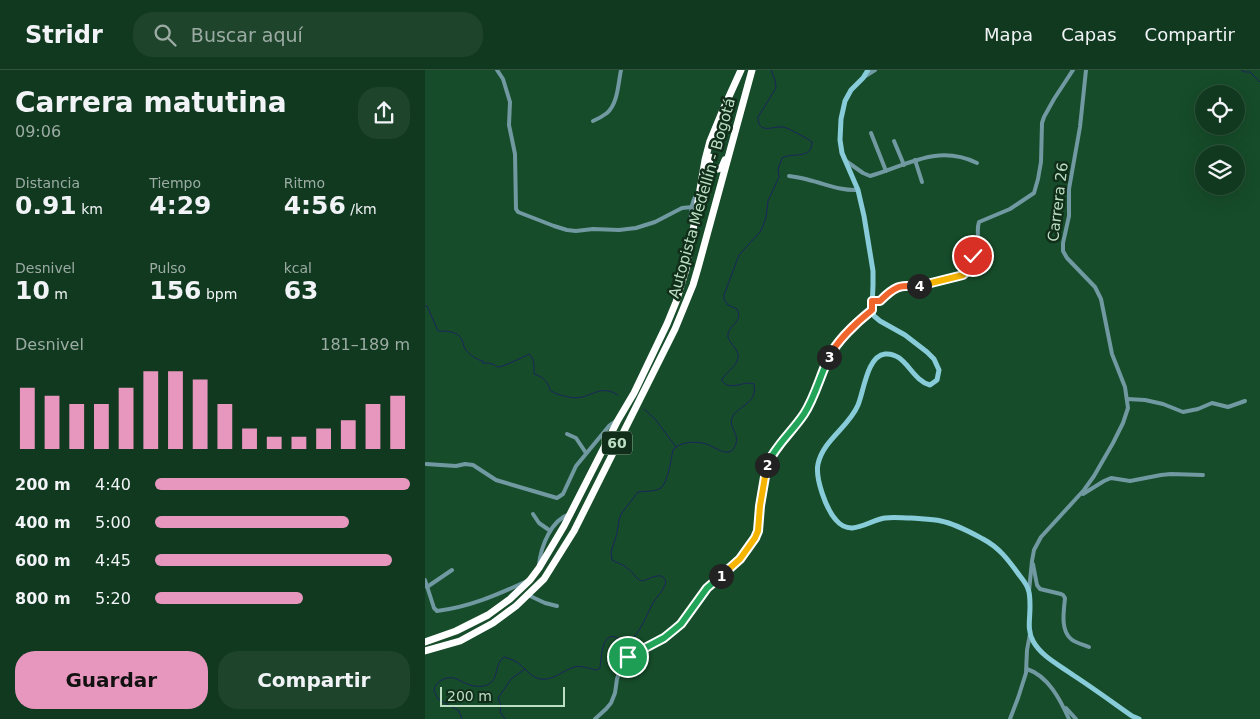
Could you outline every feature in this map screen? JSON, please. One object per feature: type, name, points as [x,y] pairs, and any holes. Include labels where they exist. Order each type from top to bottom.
[{"type":"highway","name":"Autopista Medellín - Bogotá","points":[[425,642],[456,631],[488,615],[510,599],[530,580],[539,568],[564,526],[634,392],[676,302],[687,266],[708,150],[722,112],[741,70]]},
{"type":"highway","name":"Autopista Medellín - Bogotá","points":[[425,651],[459,641],[493,623],[516,606],[543,579],[574,531],[675,329],[690,293],[752,70]]},
{"type":"highway","points":[[722,112],[723,121],[709,160],[711,168],[716,170],[722,167],[731,137],[736,131]]},
{"type":"main road","points":[[869,70],[847,95],[843,107],[839,140],[858,190],[864,216],[873,271],[872,310],[874,316],[880,321],[905,335],[927,352],[938,367],[938,375],[937,380],[929,385],[923,383],[896,356],[884,354],[879,355],[874,360],[870,366],[855,412],[825,447],[818,464],[817,474],[825,501],[834,518],[845,527],[861,527],[879,519],[890,517],[939,521],[956,526],[985,540],[999,550],[1027,586],[1029,592],[1030,634],[1035,644],[1050,659],[1139,719]]},
{"type":"street","points":[[497,70],[503,79],[510,102],[509,125],[515,154],[516,209],[518,212],[567,230],[619,230],[646,225],[682,208],[692,207]]},
{"type":"street","points":[[593,121],[607,113],[613,106],[621,70]]},
{"type":"street","points":[[863,78],[875,70]]},
{"type":"street","points":[[872,301],[880,301],[897,287],[923,286],[963,275],[967,272],[970,268],[977,243],[977,226],[979,222],[1010,209],[1032,195],[1035,190],[1042,151],[1042,123],[1054,99],[1073,70]]},
{"type":"street","name":"Carrera 26","points":[[1086,70],[1081,118],[1069,189],[1069,216],[1063,251],[1067,258],[1095,287],[1101,299],[1112,354],[1125,387],[1127,399]]},
{"type":"street","points":[[871,133],[886,171]]},
{"type":"street","points":[[894,141],[904,165]]},
{"type":"street","points":[[845,160],[867,176],[925,157],[951,156],[967,158],[977,163]]},
{"type":"street","points":[[915,160],[922,182]]},
{"type":"street","points":[[789,176],[808,179],[848,191],[858,190]]},
{"type":"street","points":[[694,224],[690,219],[694,197],[699,193]]},
{"type":"street","points":[[595,719],[611,703],[622,664],[628,657],[664,638],[681,624],[707,588],[740,559],[755,538],[758,531],[760,506],[768,464],[776,450],[805,413],[832,351],[862,318],[872,310]]},
{"type":"street","points":[[1029,592],[1034,550],[1041,537],[1084,490],[1094,476],[1123,423],[1128,408],[1127,399],[1163,404],[1183,412],[1198,409],[1212,403],[1228,407],[1245,401]]},
{"type":"street","points":[[426,464],[473,465],[496,480],[557,498],[563,494],[576,466],[609,426],[618,420]]},
{"type":"street","points":[[567,434],[576,438],[586,454]]},
{"type":"street","points":[[1077,497],[1104,480],[1111,478],[1131,481],[1161,474],[1203,475]]},
{"type":"street","points":[[533,514],[539,523],[549,530]]},
{"type":"street","points":[[539,568],[540,554],[549,530],[563,516],[569,514]]},
{"type":"street","points":[[1032,561],[1037,585],[1040,589],[1061,594],[1065,598],[1063,623],[1067,635],[1072,640],[1089,647]]},
{"type":"street","points":[[427,587],[451,570]]},
{"type":"street","points":[[425,580],[434,608],[437,611],[483,601],[530,580]]},
{"type":"street","points":[[527,595],[557,606]]},
{"type":"street","points":[[1010,719],[1027,669],[1027,650],[1030,634]]},
{"type":"street","points":[[1027,669],[1047,682],[1069,719]]},
{"type":"street","points":[[1062,705],[1076,719]]},
{"type":"waterway","points":[[462,719],[459,711],[438,699],[434,691],[440,681],[455,678],[472,686],[487,685],[494,679],[499,663],[504,657],[515,661],[533,676],[540,679],[553,677],[577,667],[597,670],[600,668],[603,648],[608,638],[612,636],[625,643],[630,641],[641,627],[653,602],[664,588],[666,582],[662,576],[642,581],[631,571],[612,560],[611,552],[621,514],[638,492],[653,491],[661,488],[667,476],[673,450],[676,447],[684,443],[698,442],[725,452],[729,452],[734,448],[737,439],[731,422],[732,418],[734,414],[750,401],[753,396],[754,384],[746,383],[729,386],[722,381],[736,363],[738,357],[737,351],[729,340],[728,333],[737,321],[739,314],[737,309],[728,305],[724,295],[739,255],[760,232],[763,226],[768,201],[779,177],[778,169],[782,158],[809,151],[812,142],[785,128],[763,128],[759,123],[758,117],[776,88],[771,70]]},
{"type":"waterway","points":[[1241,70],[1250,72],[1260,82]]},
{"type":"waterway","points":[[425,306],[427,306],[438,331],[446,331],[458,335],[468,352],[483,361],[483,363],[499,367],[529,354],[533,361],[534,374],[545,380],[550,390],[554,393],[576,398],[599,391],[618,395]]},
{"type":"waterway","points":[[644,409],[655,419],[676,447]]},
{"type":"waterway","points":[[505,719],[500,712],[501,706],[498,698],[511,679],[525,669]]},
{"type":"route","points":[[628,657],[664,638],[681,624],[707,588],[740,559],[755,538],[758,531],[760,506],[768,464],[776,450],[805,413],[832,351],[862,318],[872,310],[872,301],[880,301],[897,287],[923,286],[963,275],[970,268],[973,256]]}]
